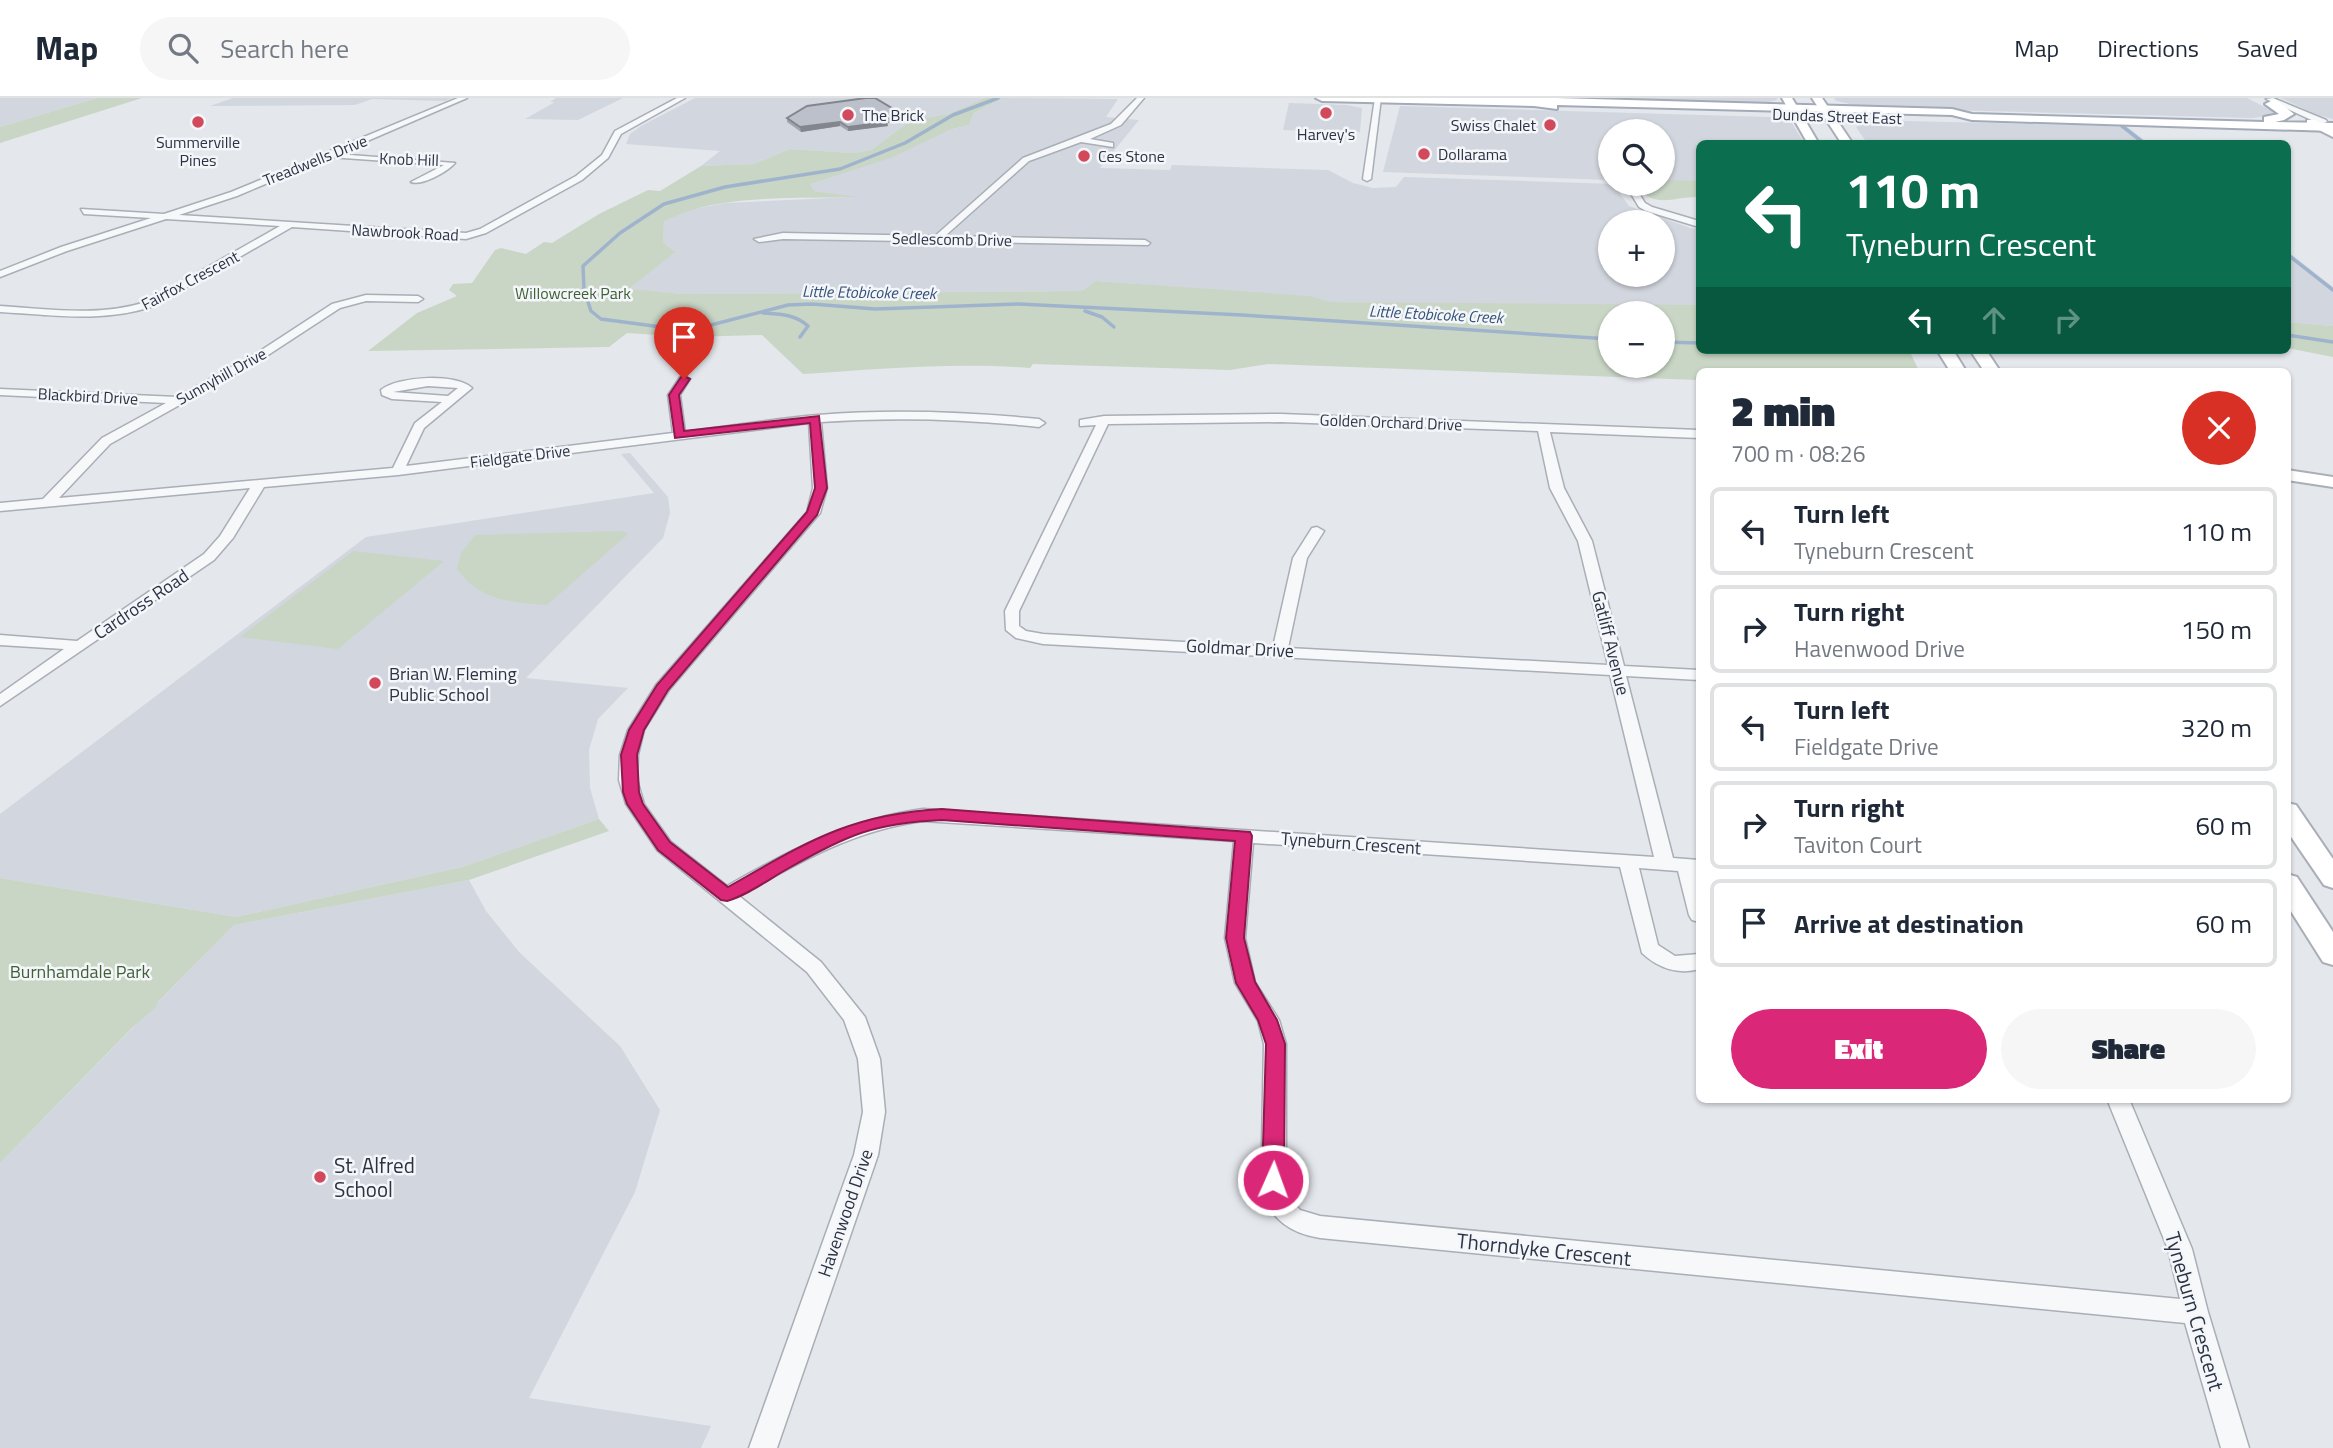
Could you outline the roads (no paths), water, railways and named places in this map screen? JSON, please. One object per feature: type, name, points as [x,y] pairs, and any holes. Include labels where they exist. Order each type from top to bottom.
[{"type":"main road","name":"Dundas Street East","points":[[1322,98],[1534,103],[1548,107],[1762,110]]},
{"type":"main road","name":"Dundas Street East","points":[[1417,98],[1471,102]]},
{"type":"main road","points":[[2242,120],[2287,116],[2287,112],[2271,104],[2271,100]]},
{"type":"main road","name":"Dundas Street East","points":[[1793,108],[1822,106],[1868,113],[1961,119],[1972,117],[2326,125]]},
{"type":"main road","points":[[1822,106],[1845,140]]},
{"type":"main road","points":[[1762,110],[1793,108]]},
{"type":"main road","points":[[1762,110],[1793,108]]},
{"type":"main road","points":[[1793,108],[1812,140]]},
{"type":"main road","points":[[1836,127],[1868,113]]},
{"type":"main road","name":"Dundas Street East","points":[[2168,121],[2176,118],[2326,125]]},
{"type":"main road","points":[[2326,125],[2333,134]]},
{"type":"main road","points":[[2291,476],[2333,482]]},
{"type":"main road","points":[[2291,817],[2333,879]]},
{"type":"main road","points":[[2291,889],[2333,955]]},
{"type":"street","name":"Treadwells Drive","points":[[164,216],[234,194],[464,98]]},
{"type":"street","name":"Nawbrook Road","points":[[83,211],[458,237],[474,234],[579,178],[605,156],[618,133],[682,98]]},
{"type":"street","points":[[937,239],[1010,171],[1035,153],[1080,139],[1120,122],[1141,98]]},
{"type":"street","points":[[1367,179],[1378,99]]},
{"type":"street","points":[[2271,100],[2326,125]]},
{"type":"street","points":[[1080,139],[1110,145]]},
{"type":"street","name":"Knob Hill","points":[[325,156],[450,163],[449,166],[415,182]]},
{"type":"street","points":[[1636,196],[1642,205],[1649,209],[1696,223]]},
{"type":"street","points":[[0,274],[64,249],[164,216]]},
{"type":"street","name":"Fairfox Crescent","points":[[0,309],[105,314],[142,307],[289,225]]},
{"type":"street","name":"Sedlescomb Drive","points":[[759,239],[783,236],[1145,243]]},
{"type":"street","name":"Sunnyhill Drive","points":[[47,503],[106,441],[261,355],[340,304],[370,298],[418,299]]},
{"type":"street","points":[[679,435],[674,395],[684,379]]},
{"type":"street","points":[[398,471],[413,434],[425,419],[465,391],[466,387],[456,383],[407,384],[392,387],[386,393],[395,396],[433,396],[449,400]]},
{"type":"street","name":"Blackbird Drive","points":[[0,392],[176,400]]},
{"type":"street","name":"Fieldgate Drive","points":[[0,507],[398,471],[815,419],[903,413],[1039,423]]},
{"type":"street","name":"Golden Orchard Drive","points":[[1084,423],[1104,420],[1293,418],[1696,434]]},
{"type":"street","name":"Havenwood Drive","points":[[763,1448],[866,1155],[874,1112],[869,1059],[853,1017],[814,967],[664,846],[631,792],[629,755],[636,730],[662,688],[813,513],[821,488],[815,419]]},
{"type":"street","name":"Goldmar Drive","points":[[1104,420],[1013,611],[1011,627],[1021,635],[1042,639],[1696,675]]},
{"type":"street","name":"Gatliff Avenue","points":[[1543,429],[1557,488],[1585,541],[1665,863]]},
{"type":"street","name":"Cardross Road","points":[[0,701],[209,557],[226,538],[259,484]]},
{"type":"street","points":[[1280,650],[1300,558],[1317,531]]},
{"type":"street","points":[[0,640],[80,646]]},
{"type":"street","name":"Tyneburn Crescent","points":[[727,895],[830,837],[866,824],[904,816],[942,815],[1693,865]]},
{"type":"street","name":"Thorndyke Crescent","points":[[1244,836],[1235,938],[1245,983],[1268,1020],[1275,1044],[1273,1193],[1284,1212],[1297,1221],[1334,1228],[2195,1312]]},
{"type":"street","points":[[1628,861],[1649,948],[1669,962],[1688,964],[1696,962]]},
{"type":"street","points":[[1693,865],[1696,890]]},
{"type":"street","name":"Tyneburn Crescent","points":[[2120,1103],[2180,1249],[2195,1312],[2235,1448]]},
{"type":"waterway","name":"Little Etobicoke Creek","points":[[998,98],[953,115],[905,143],[840,169],[725,187],[664,204],[620,233],[583,266],[584,290],[591,311],[601,319],[661,327],[707,326],[788,305],[812,304],[875,309],[1019,304],[1242,315],[1598,338]]},
{"type":"waterway","points":[[2122,126],[2140,140]]},
{"type":"waterway","points":[[2291,257],[2333,290]]},
{"type":"waterway","points":[[1085,311],[1102,317],[1114,327]]},
{"type":"waterway","points":[[763,313],[787,315],[803,322],[808,326],[800,337]]},
{"type":"waterway","name":"Little Etobicoke Creek","points":[[2291,336],[2333,342]]},
{"type":"waterway","name":"Little Etobicoke Creek","points":[[1675,342],[1696,343]]},
{"type":"place","name":"Harvey's","points":[[1326,113]]},
{"type":"place","name":"The Brick","points":[[848,115]]},
{"type":"place","name":"Summerville Pines","points":[[198,122]]},
{"type":"place","name":"Swiss Chalet","points":[[1550,125]]},
{"type":"place","name":"Dollarama","points":[[1424,154]]},
{"type":"place","name":"Ces Stone","points":[[1084,156]]},
{"type":"place","name":"Brian W. Fleming Public School","points":[[375,683]]},
{"type":"place","name":"St. Alfred School","points":[[320,1177]]},
{"type":"park label","name":"Willowcreek Park","points":[[573,293]]},
{"type":"park label","name":"Burnhamdale Park","points":[[80,971]]}]
